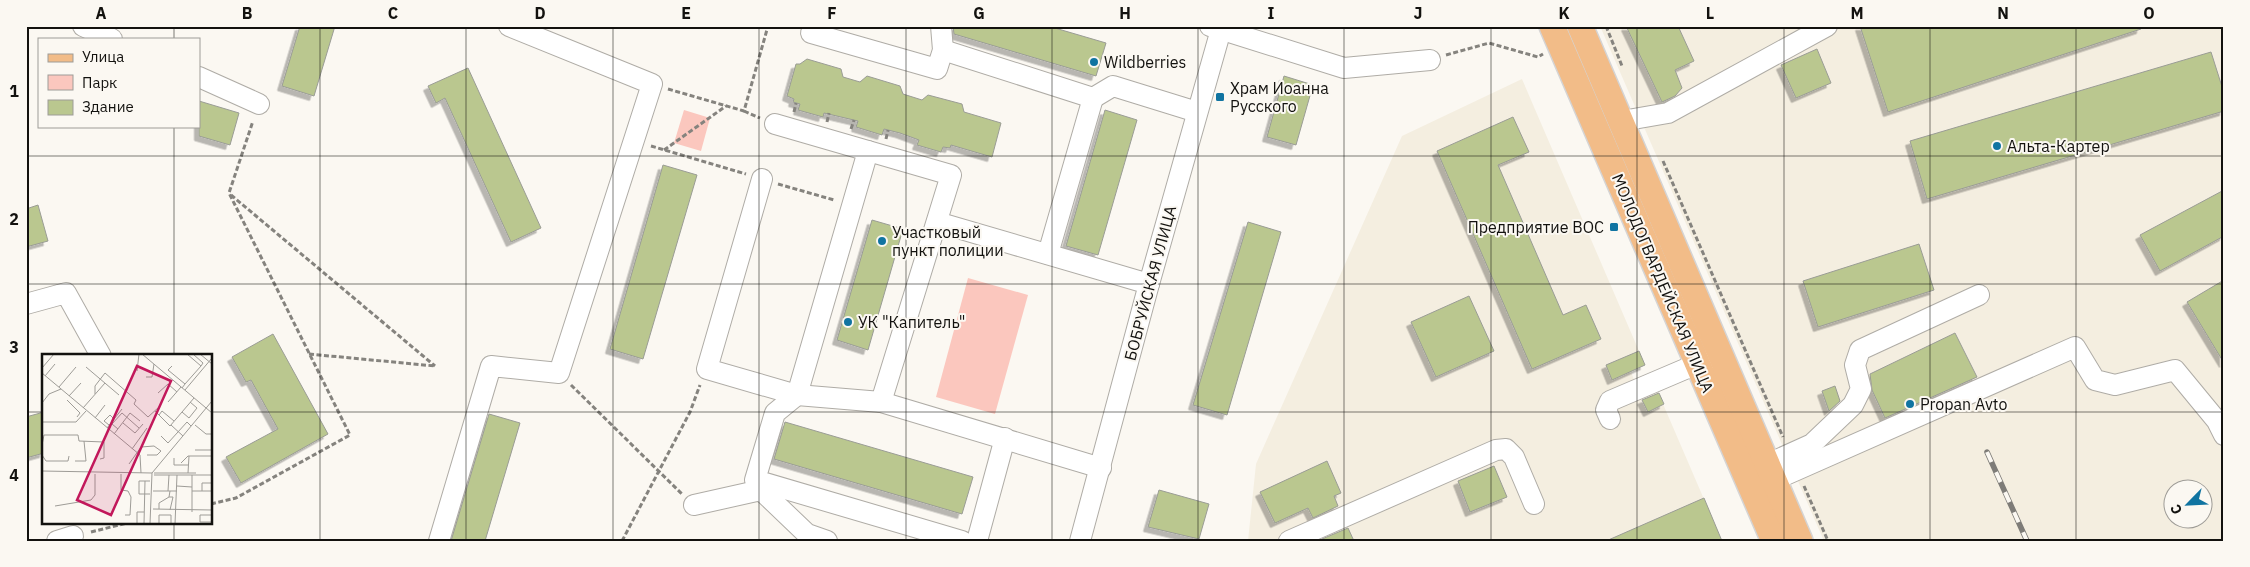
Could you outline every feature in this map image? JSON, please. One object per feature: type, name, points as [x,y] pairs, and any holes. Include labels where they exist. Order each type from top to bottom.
[{"type":"main road","name":"МОЛОДОГВАРДЕЙСКАЯ УЛИЦА","points":[[1552,26],[1709,359],[1771,472],[1800,541]]},
{"type":"main road","name":"МОЛОДОГВАРДЕЙСКАЯ УЛИЦА","points":[[1580,26],[1622,121],[1774,541]]},
{"type":"street","points":[[83,26],[110,38]]},
{"type":"street","points":[[811,33],[937,69],[943,50],[941,26]]},
{"type":"street","points":[[1622,121],[1668,112],[1827,26]]},
{"type":"street","points":[[1218,27],[1344,68],[1430,60]]},
{"type":"street","name":"БОБРУЙСКАЯ УЛИЦА","points":[[1080,541],[1197,112],[1218,27]]},
{"type":"street","points":[[439,541],[491,366],[559,373],[652,84],[518,28]]},
{"type":"street","points":[[943,50],[1093,98]]},
{"type":"street","points":[[200,77],[259,104]]},
{"type":"street","points":[[1048,254],[1093,98],[1113,86],[1197,112]]},
{"type":"street","points":[[775,124],[951,175],[881,402]]},
{"type":"street","points":[[868,151],[797,395],[775,413],[755,480],[962,541]]},
{"type":"street","points":[[762,179],[707,369],[797,395],[881,402],[1101,468]]},
{"type":"street","points":[[938,222],[1149,284]]},
{"type":"street","points":[[26,304],[66,293],[100,354]]},
{"type":"street","points":[[1794,462],[1852,405],[1860,389],[1855,365],[1860,350],[1979,295]]},
{"type":"street","points":[[1771,472],[2075,347],[2095,380],[2108,384],[2115,385],[2175,370],[2217,421],[2224,435]]},
{"type":"street","points":[[1610,419],[1606,410],[1610,401],[1709,359]]},
{"type":"street","points":[[977,541],[1005,438]]},
{"type":"street","points":[[1289,541],[1496,450],[1506,449],[1514,457],[1534,504]]},
{"type":"street","points":[[694,505],[761,490],[807,534],[827,541]]},
{"type":"path","points":[[652,84],[744,111],[768,26]]},
{"type":"path","points":[[1606,26],[1624,72]]},
{"type":"path","points":[[1430,60],[1489,43],[1538,57],[1544,54]]},
{"type":"path","points":[[794,110],[796,103]]},
{"type":"path","points":[[212,504],[236,498],[350,435],[229,193],[259,104]]},
{"type":"path","points":[[664,150],[727,106]]},
{"type":"path","points":[[827,119],[829,113]]},
{"type":"path","points":[[852,126],[854,120]]},
{"type":"path","points":[[886,136],[888,130]]},
{"type":"path","points":[[1658,152],[1828,541]]},
{"type":"path","points":[[229,193],[435,366],[309,354]]},
{"type":"path","points":[[622,541],[690,412],[707,369]]},
{"type":"path","points":[[559,373],[694,505]]},
{"type":"path","points":[[65,538],[123,524]]},
{"type":"shaded area","points":[[1600,26],[2224,26],[2224,541],[1824,541]]},
{"type":"shaded area","points":[[1522,79],[1645,365],[1631,372],[1641,397],[1657,390],[1722,541],[1248,541],[1256,464],[1402,136]]},
{"type":"green space","points":[[684,110],[710,118],[701,151],[674,143]]},
{"type":"green space","points":[[968,278],[1028,295],[995,414],[936,397]]},
{"type":"building","points":[[300,26],[335,26],[314,96],[282,86]]},
{"type":"building","points":[[953,26],[1048,26],[1106,43],[1096,76],[954,34]]},
{"type":"building","points":[[1626,26],[1678,26],[1694,61],[1675,70],[1682,88],[1675,96],[1662,102]]},
{"type":"building","points":[[1860,26],[2141,26],[2141,29],[1888,112]]},
{"type":"building","points":[[1817,49],[1831,83],[1796,98],[1781,65]]},
{"type":"building","points":[[2211,52],[2224,93],[2224,111],[1927,199],[1910,141]]},
{"type":"building","points":[[807,59],[841,69],[843,77],[860,82],[867,76],[900,86],[903,94],[922,100],[928,95],[962,104],[964,112],[1001,123],[992,157],[951,145],[950,148],[943,147],[941,152],[917,145],[919,140],[900,133],[884,129],[882,135],[856,127],[858,121],[824,113],[823,117],[798,110],[800,104],[793,102],[794,99],[787,96],[796,64],[800,64]]},
{"type":"building","points":[[468,68],[541,228],[511,242],[445,98],[436,103],[428,86]]},
{"type":"building","points":[[1284,76],[1313,85],[1296,145],[1267,137]]},
{"type":"building","points":[[200,101],[239,113],[230,145],[199,136]]},
{"type":"building","points":[[1105,110],[1137,120],[1098,255],[1066,246]]},
{"type":"building","points":[[1513,117],[1529,152],[1498,165],[1563,315],[1586,305],[1601,339],[1532,369],[1437,151]]},
{"type":"building","points":[[663,165],[697,175],[643,359],[610,349]]},
{"type":"building","points":[[2224,190],[2224,236],[2160,271],[2140,235]]},
{"type":"building","points":[[38,205],[48,241],[26,247],[26,209]]},
{"type":"building","points":[[872,220],[903,229],[868,350],[837,340]]},
{"type":"building","points":[[1248,222],[1281,232],[1227,415],[1193,405]]},
{"type":"building","points":[[1919,244],[1934,290],[1818,327],[1803,281]]},
{"type":"building","points":[[2224,280],[2224,363],[2187,302]]},
{"type":"building","points":[[1469,296],[1494,351],[1436,377],[1411,322]]},
{"type":"building","points":[[1955,333],[1977,377],[1885,418],[1872,390],[1870,374]]},
{"type":"building","points":[[273,334],[328,434],[241,483],[226,457],[278,429],[251,380],[246,382],[232,357]]},
{"type":"building","points":[[1639,351],[1645,365],[1612,380],[1606,365]]},
{"type":"building","points":[[1835,386],[1840,401],[1829,411],[1822,391]]},
{"type":"building","points":[[1659,393],[1664,404],[1648,412],[1642,400]]},
{"type":"building","points":[[42,413],[42,454],[26,458],[26,417]]},
{"type":"building","points":[[489,414],[520,423],[485,541],[451,541]]},
{"type":"building","points":[[785,422],[973,477],[962,514],[774,459]]},
{"type":"building","points":[[1327,461],[1341,493],[1334,496],[1338,506],[1313,518],[1308,508],[1275,523],[1260,492]]},
{"type":"building","points":[[1494,466],[1507,497],[1470,512],[1458,481]]},
{"type":"building","points":[[1159,490],[1209,504],[1199,539],[1148,527]]},
{"type":"building","points":[[1704,498],[1722,541],[1606,541]]},
{"type":"building","points":[[1348,528],[1354,541],[1323,541],[1322,539]]},
{"type":"railway","points":[[1987,452],[2027,541]]},
{"type":"place","name":"Wildberries","points":[[1094,62]]},
{"type":"place","name":"Храм Иоанна Русского","points":[[1220,97]]},
{"type":"place","name":"Альта-Картер","points":[[1997,146]]},
{"type":"place","name":"Предприятие ВОС","points":[[1614,227]]},
{"type":"place","name":"Участковый пункт полиции","points":[[882,241]]},
{"type":"place","name":"УК \"Капитель\"","points":[[848,322]]},
{"type":"place","name":"Propan Avto","points":[[1910,404]]}]
